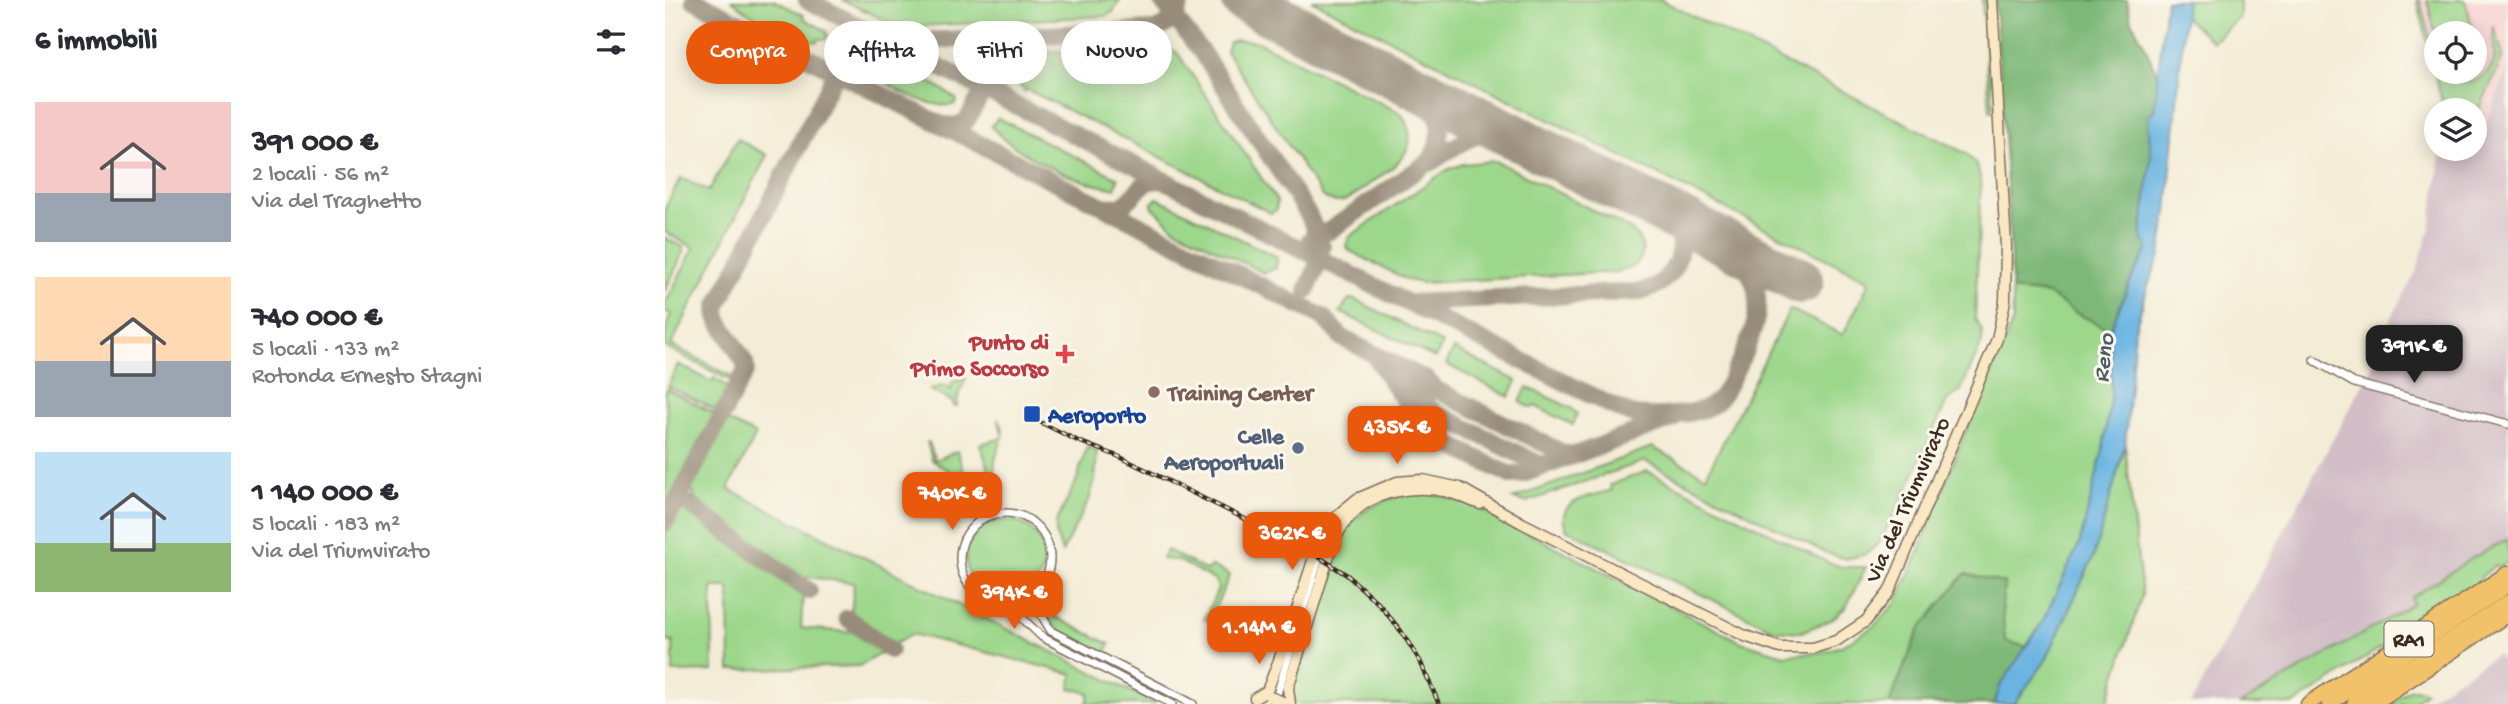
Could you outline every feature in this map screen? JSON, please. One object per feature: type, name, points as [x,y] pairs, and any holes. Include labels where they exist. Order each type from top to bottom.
[{"type":"highway","name":"RA1","points":[[2308,704],[2508,573]]},
{"type":"highway","points":[[2329,704],[2508,585]]},
{"type":"highway","points":[[2354,704],[2508,601]]},
{"type":"highway","name":"RA1","points":[[2373,704],[2508,614]]},
{"type":"street","name":"Via del Triumvirato","points":[[1250,701],[1263,695],[1270,684],[1320,539],[1336,516],[1357,499],[1397,482],[1423,480],[1460,488],[1509,516],[1745,636],[1773,646],[1802,649],[1825,645],[1857,629],[1874,613],[1889,592],[1983,374],[2001,323],[2007,256],[1992,0]]},
{"type":"street","points":[[2314,360],[2354,383],[2508,424]]},
{"type":"street","name":"Via del Triumvirato","points":[[1321,555],[1334,529],[1354,512],[1388,494],[1423,489],[1445,492],[1509,516]]},
{"type":"street","name":"Via del Triumvirato","points":[[1281,702],[1288,688],[1327,563],[1339,532],[1354,512]]},
{"type":"street","points":[[1001,603],[1019,601],[1039,588],[1046,577],[1050,561],[1048,544],[1041,531],[1030,520],[1000,513],[977,523],[965,537],[960,563],[963,575],[974,590],[983,598],[1011,608],[1042,637],[1173,704]]},
{"type":"street","name":"Via del Triumvirato","points":[[1281,702],[1327,534],[1336,516]]},
{"type":"street","points":[[1039,588],[1042,616],[1051,631],[1193,704]]},
{"type":"street","name":"Via del Triumvirato","points":[[1250,701],[1281,702]]},
{"type":"shaded area","points":[[2417,0],[2508,0],[2508,68],[2487,116],[2487,98],[2441,98],[2438,84],[2487,84],[2487,21],[2424,21],[2424,29]]},
{"type":"shaded area","points":[[2508,68],[2508,539],[2472,558],[2411,598],[2414,602],[2393,616],[2241,704],[2191,704],[2381,350],[2378,343],[2416,272],[2430,229],[2440,161],[2487,161],[2487,120]]},
{"type":"shaded area","points":[[2497,654],[2501,661],[2506,660],[2508,664],[2508,704],[2420,704]]},
{"type":"green space","points":[[732,0],[773,0],[804,15],[803,18],[808,21],[763,21]]},
{"type":"green space","points":[[842,0],[1120,0],[1113,12],[1106,16],[953,21],[953,24],[939,25],[939,21],[887,21]]},
{"type":"green space","points":[[1311,0],[1661,0],[1965,153],[1975,163],[1981,179],[1975,319],[1982,330],[1982,342],[1961,390],[1947,401],[1879,543],[1866,554],[1846,559],[1824,552],[1645,461],[1526,502],[1513,499],[1652,447],[1706,476],[1790,309],[1843,335],[1870,281]]},
{"type":"green space","points":[[1982,0],[1987,0],[1993,111],[1990,111]]},
{"type":"green space","points":[[1995,0],[2127,0],[2131,20],[2158,77],[2154,110],[2148,117],[2151,157],[2141,236],[2148,249],[2133,275],[2110,330],[2076,313],[2048,294],[2012,290]]},
{"type":"green space","points":[[2186,0],[2240,0],[2240,17],[2213,42],[2184,16]]},
{"type":"green space","points":[[2417,0],[2420,0],[2425,21],[2424,29]]},
{"type":"green space","points":[[2427,0],[2465,0],[2471,21],[2432,21]]},
{"type":"green space","points":[[810,22],[824,29],[824,39],[818,39],[817,42],[810,40]]},
{"type":"green space","points":[[2494,27],[2502,59],[2484,98],[2441,98],[2438,84],[2487,84],[2487,72],[2494,58]]},
{"type":"green space","points":[[1256,41],[1401,113],[1410,136],[1404,154],[1390,169],[1350,198],[1337,202],[1322,196],[1226,51],[1229,42]]},
{"type":"green space","points":[[1172,50],[1178,54],[1277,201],[1276,210],[1271,213],[1026,89],[1025,92],[1019,84],[1047,84],[1047,52],[1061,51],[1061,84],[1172,84]]},
{"type":"green space","points":[[889,84],[934,84],[957,100],[956,104],[935,104]]},
{"type":"green space","points":[[998,118],[1118,178],[1115,188],[1084,181],[1031,157],[991,126]]},
{"type":"green space","points":[[737,139],[767,155],[671,345],[737,379],[735,383],[665,347],[671,314],[665,311],[665,304],[694,248],[665,232],[665,208],[681,178],[709,191]]},
{"type":"green space","points":[[1496,161],[1630,229],[1641,243],[1641,256],[1638,261],[1633,266],[1617,272],[1422,283],[1407,280],[1350,251],[1346,246],[1349,237],[1447,170],[1463,164]]},
{"type":"green space","points":[[1157,198],[1277,257],[1276,268],[1264,273],[1174,228],[1152,206]]},
{"type":"green space","points":[[665,238],[682,246],[684,251],[665,291]]},
{"type":"green space","points":[[2012,290],[2048,294],[2076,313],[2110,330],[2111,395],[2103,450],[2090,506],[2069,569],[2027,647],[2005,641],[2002,605],[2004,583],[1965,574],[1919,630],[1889,704],[1297,704],[1293,700],[1290,687],[1336,544],[1354,520],[1366,511],[1378,503],[1406,495],[1437,495],[1479,508],[1741,642],[1784,655],[1823,652],[1841,646],[1873,627],[1896,603],[2013,321]]},
{"type":"green space","points":[[1349,299],[1356,300],[1443,344],[1435,358],[1340,312]]},
{"type":"green space","points":[[1454,349],[1517,381],[1509,397],[1446,364]]},
{"type":"green space","points":[[678,364],[712,382],[714,378],[731,389],[719,412],[668,386]]},
{"type":"green space","points":[[966,378],[955,407],[951,401],[930,390],[944,385],[951,390],[952,382]]},
{"type":"green space","points":[[1527,387],[1571,408],[1577,414],[1573,425],[1535,406],[1532,408],[1520,402]]},
{"type":"green space","points":[[667,389],[717,415],[665,510],[665,393]]},
{"type":"green space","points":[[726,420],[756,435],[728,489],[1156,704],[1087,704],[1089,693],[1070,688],[1073,674],[912,634],[893,645],[851,614],[854,583],[808,577],[804,580],[695,500],[691,485]]},
{"type":"green space","points":[[1002,438],[994,465],[996,490],[980,444]]},
{"type":"green space","points":[[927,442],[935,460],[957,451],[972,498],[957,476],[932,460]]},
{"type":"green space","points":[[2125,445],[2142,595],[2107,704],[2014,704],[2046,660],[2094,555]]},
{"type":"green space","points":[[1087,447],[1097,451],[1095,479],[1089,500],[1062,552],[1056,534],[1056,523],[1076,482]]},
{"type":"green space","points":[[1647,471],[1827,562],[1842,567],[1866,567],[1846,607],[1831,620],[1801,632],[1775,630],[1566,529],[1565,511],[1570,505],[1612,490],[1610,485]]},
{"type":"green space","points":[[687,510],[803,594],[801,628],[848,632],[851,629],[883,652],[859,666],[730,670],[729,587],[712,587],[713,671],[673,672],[673,642],[665,641],[665,533],[676,511]]},
{"type":"green space","points":[[1005,520],[1020,523],[1037,537],[1044,559],[1041,574],[1027,591],[1005,598],[990,595],[973,581],[966,559],[969,544],[983,527]]},
{"type":"green space","points":[[2508,539],[2508,562],[2498,568],[2495,566],[2482,576],[2479,583],[2294,704],[2241,704],[2393,616],[2413,603],[2411,598],[2472,558]]},
{"type":"green space","points":[[1167,550],[1207,571],[1212,566],[1230,575],[1209,621],[1204,619],[1218,589],[1216,581],[1178,560],[1162,559]]},
{"type":"green space","points":[[1965,574],[2004,583],[2002,605],[2005,641],[2027,647],[1999,688],[1995,704],[1889,704],[1919,630]]},
{"type":"green space","points":[[1046,607],[1049,614],[1110,644],[1105,654],[1058,630],[1050,621]]},
{"type":"green space","points":[[2411,689],[2423,690],[2425,693],[2410,704],[2387,704]]},
{"type":"water","points":[[2166,0],[2186,0],[2167,212],[2160,255],[2135,329],[2125,445],[2094,555],[2046,660],[2014,704],[1995,704],[1999,688],[2043,621],[2080,542],[2103,449],[2111,394],[2110,330],[2133,275],[2148,249],[2141,236],[2151,157],[2148,117],[2154,110]]},
{"type":"taxiway","points":[[694,0],[1323,317],[1342,338],[1427,380],[1437,390],[1565,454],[1576,454]]},
{"type":"taxiway","points":[[807,0],[1632,414],[1663,416],[1703,409],[1719,398],[1729,383],[1753,331],[1757,299],[1747,269],[1736,254],[1719,239]]},
{"type":"taxiway","points":[[1161,0],[1203,54],[1309,216],[1318,237],[1319,257]]},
{"type":"taxiway","points":[[939,40],[1154,30],[1172,19],[1181,0]]},
{"type":"taxiway","points":[[665,523],[746,370],[745,363],[718,319],[717,307],[830,84]]},
{"type":"taxiway","points":[[942,125],[958,126],[967,120],[987,84]]},
{"type":"taxiway","points":[[1310,240],[1329,231],[1430,161],[1438,140],[1439,120],[1430,101],[1414,86]]},
{"type":"taxiway","points":[[1430,163],[1459,144],[1480,135],[1502,133],[1514,136]]},
{"type":"taxiway","points":[[1104,206],[1115,207],[1123,204],[1147,183],[1155,180],[1166,181]]},
{"type":"taxiway","points":[[1413,303],[1638,292],[1652,288],[1664,280],[1673,269],[1680,244],[1678,231],[1671,219],[1659,209]]},
{"type":"taxiway","points":[[1307,290],[1322,247]]},
{"type":"taxiway","points":[[1374,355],[1425,432],[1510,475],[1523,474],[1673,419]]},
{"type":"taxiway","points":[[1405,371],[1428,406],[1436,413],[1539,464],[1550,464]]},
{"type":"taxiway","points":[[676,503],[685,502],[690,505],[809,591]]},
{"type":"taxiway","points":[[847,618],[890,650]]},
{"type":"runway","points":[[1244,0],[1801,281]]},
{"type":"railway","points":[[1034,419],[1078,441],[1120,457],[1237,515],[1319,557],[1347,575],[1378,603],[1401,631],[1420,661],[1439,704]]},
{"type":"place","name":"Punto di Primo Soccorso","points":[[1065,354]]},
{"type":"place","name":"Training Center","points":[[1154,392]]},
{"type":"place","name":"Aeroporto","points":[[1032,414]]},
{"type":"place","name":"Celle Aeroportuali","points":[[1298,448]]},
{"type":"water label","name":"Reno","points":[[2102,358]]}]
